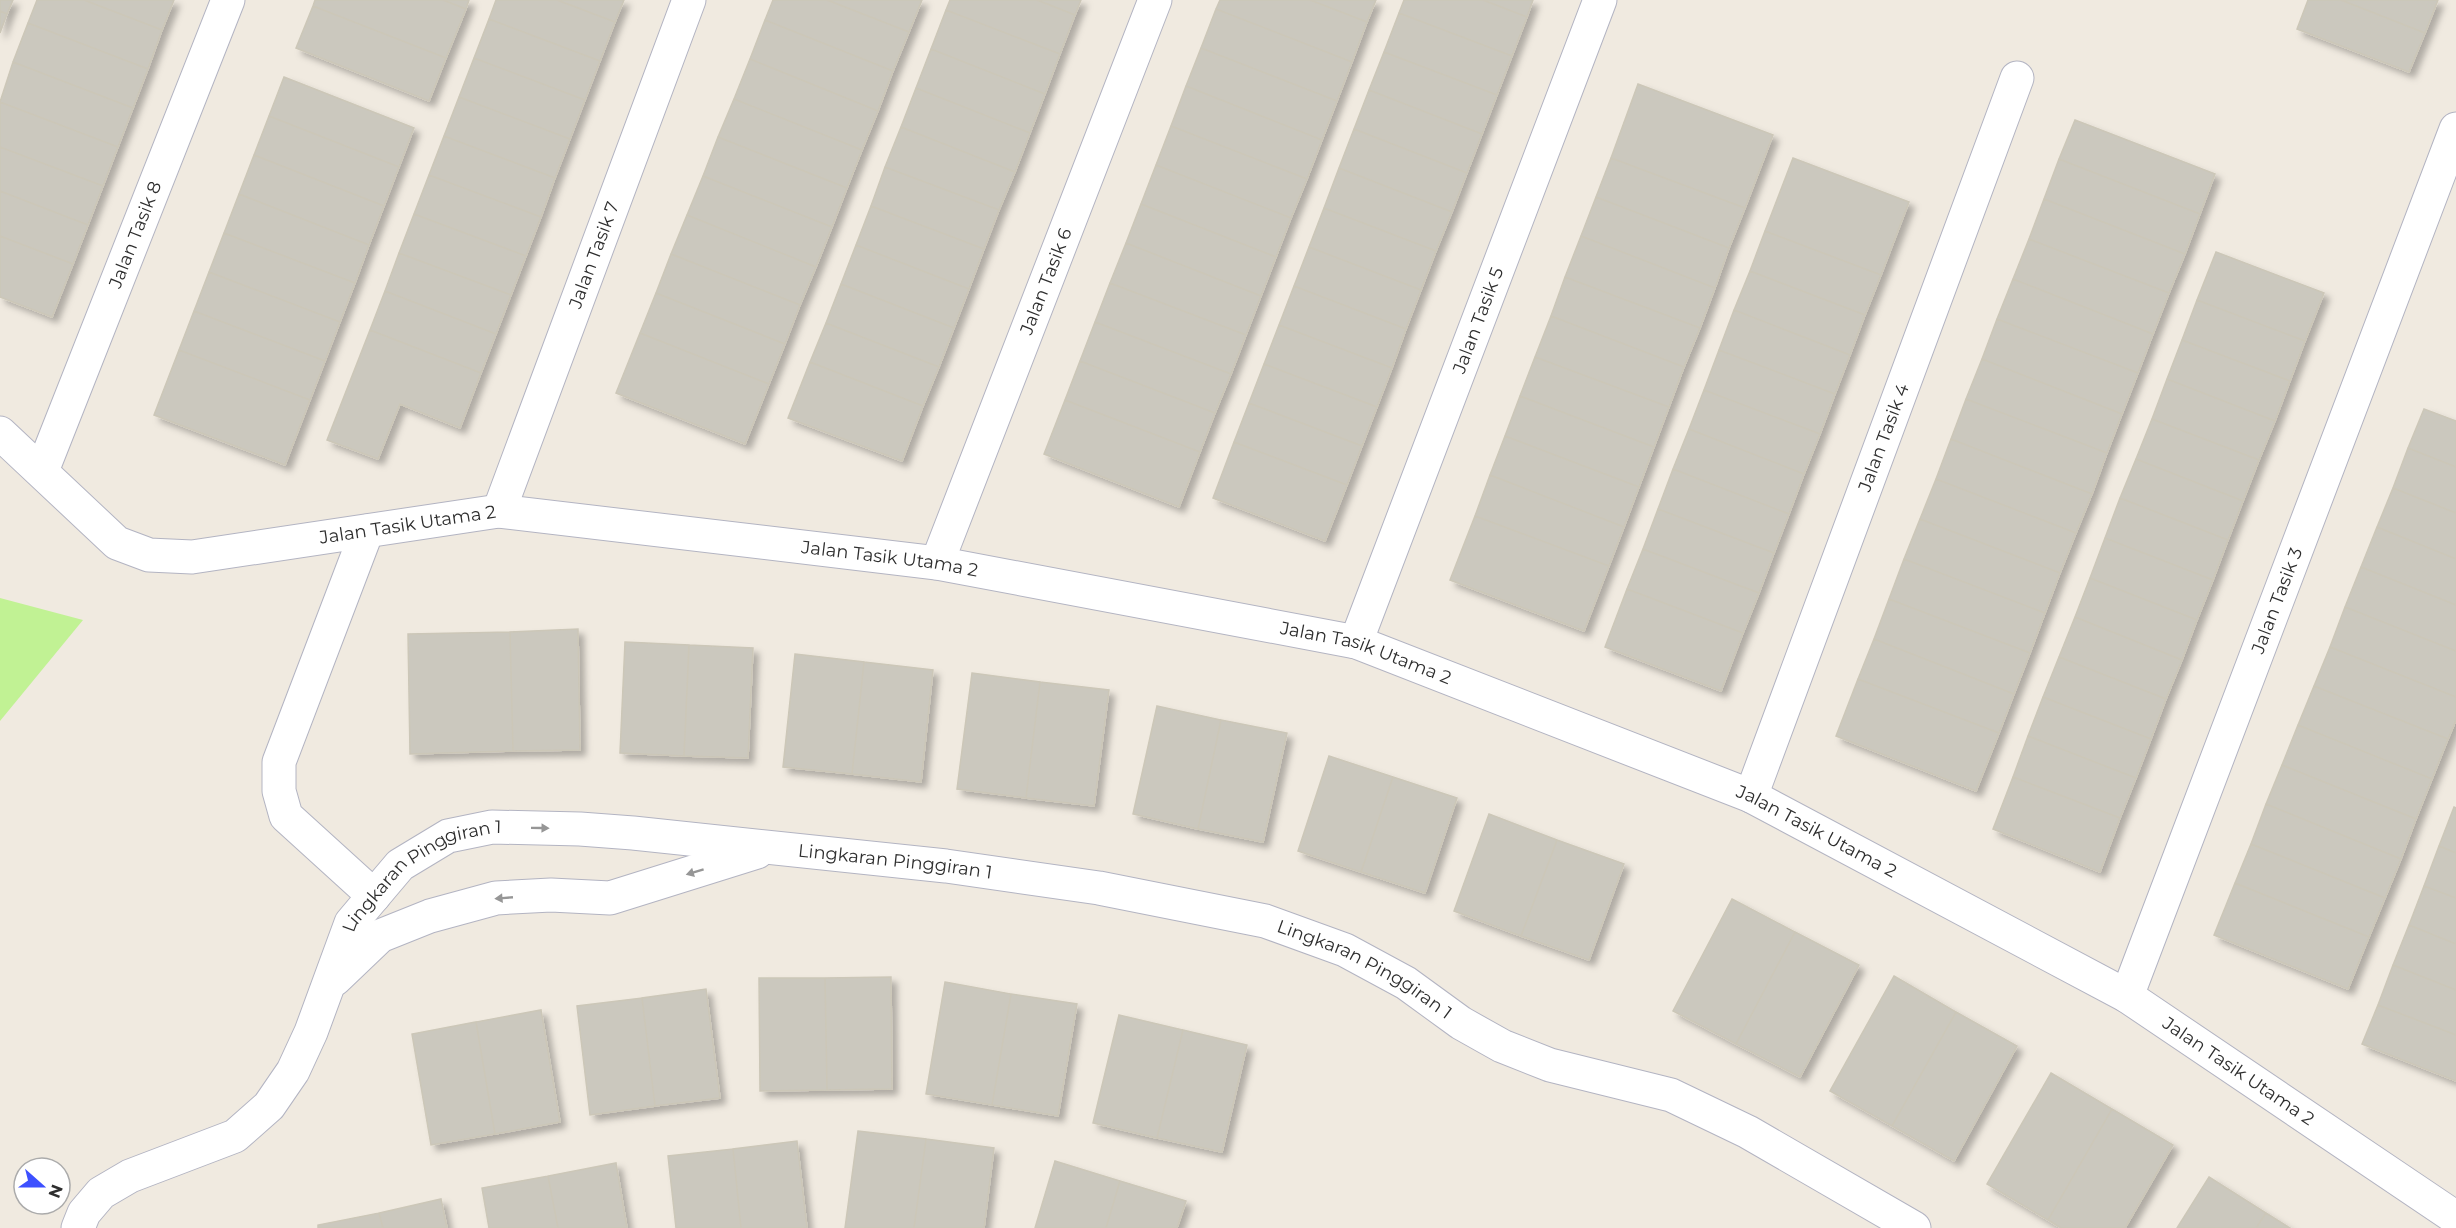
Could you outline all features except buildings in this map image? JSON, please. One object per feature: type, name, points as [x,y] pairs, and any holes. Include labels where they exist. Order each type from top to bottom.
[{"type":"street","name":"Jalan Tasik 8","points":[[42,471],[228,0]]},
{"type":"street","name":"Jalan Tasik 7","points":[[499,512],[690,0]]},
{"type":"street","name":"Jalan Tasik 6","points":[[937,563],[1155,0]]},
{"type":"street","name":"Jalan Tasik 5","points":[[1356,642],[1600,0]]},
{"type":"street","name":"Jalan Tasik 4","points":[[1751,795],[2017,78]]},
{"type":"street","name":"Jalan Tasik 3","points":[[2127,996],[2456,129]]},
{"type":"street","name":"Jalan Tasik Utama 2","points":[[0,433],[117,543],[149,555],[192,557],[499,512],[937,563],[1356,642],[1751,795],[2127,996],[2456,1218]]},
{"type":"street","points":[[367,531],[279,762],[279,791],[286,816],[374,896]]},
{"type":"street","name":"Lingkaran Pinggiran 1","points":[[78,1228],[84,1213],[101,1193],[130,1176],[235,1136],[269,1106],[293,1071],[330,984],[351,923],[400,865],[448,836],[492,828],[580,829],[633,833],[946,866],[1099,888],[1265,921],[1345,950],[1406,983],[1461,1023],[1502,1046],[1550,1065],[1671,1095],[1748,1132],[1914,1228]]},
{"type":"street","name":"Lingkaran Pinggiran 1","points":[[330,984],[380,936],[430,916],[496,898],[552,895],[610,898],[771,848]]},
{"type":"green space","points":[[0,598],[83,620],[0,721]]}]
